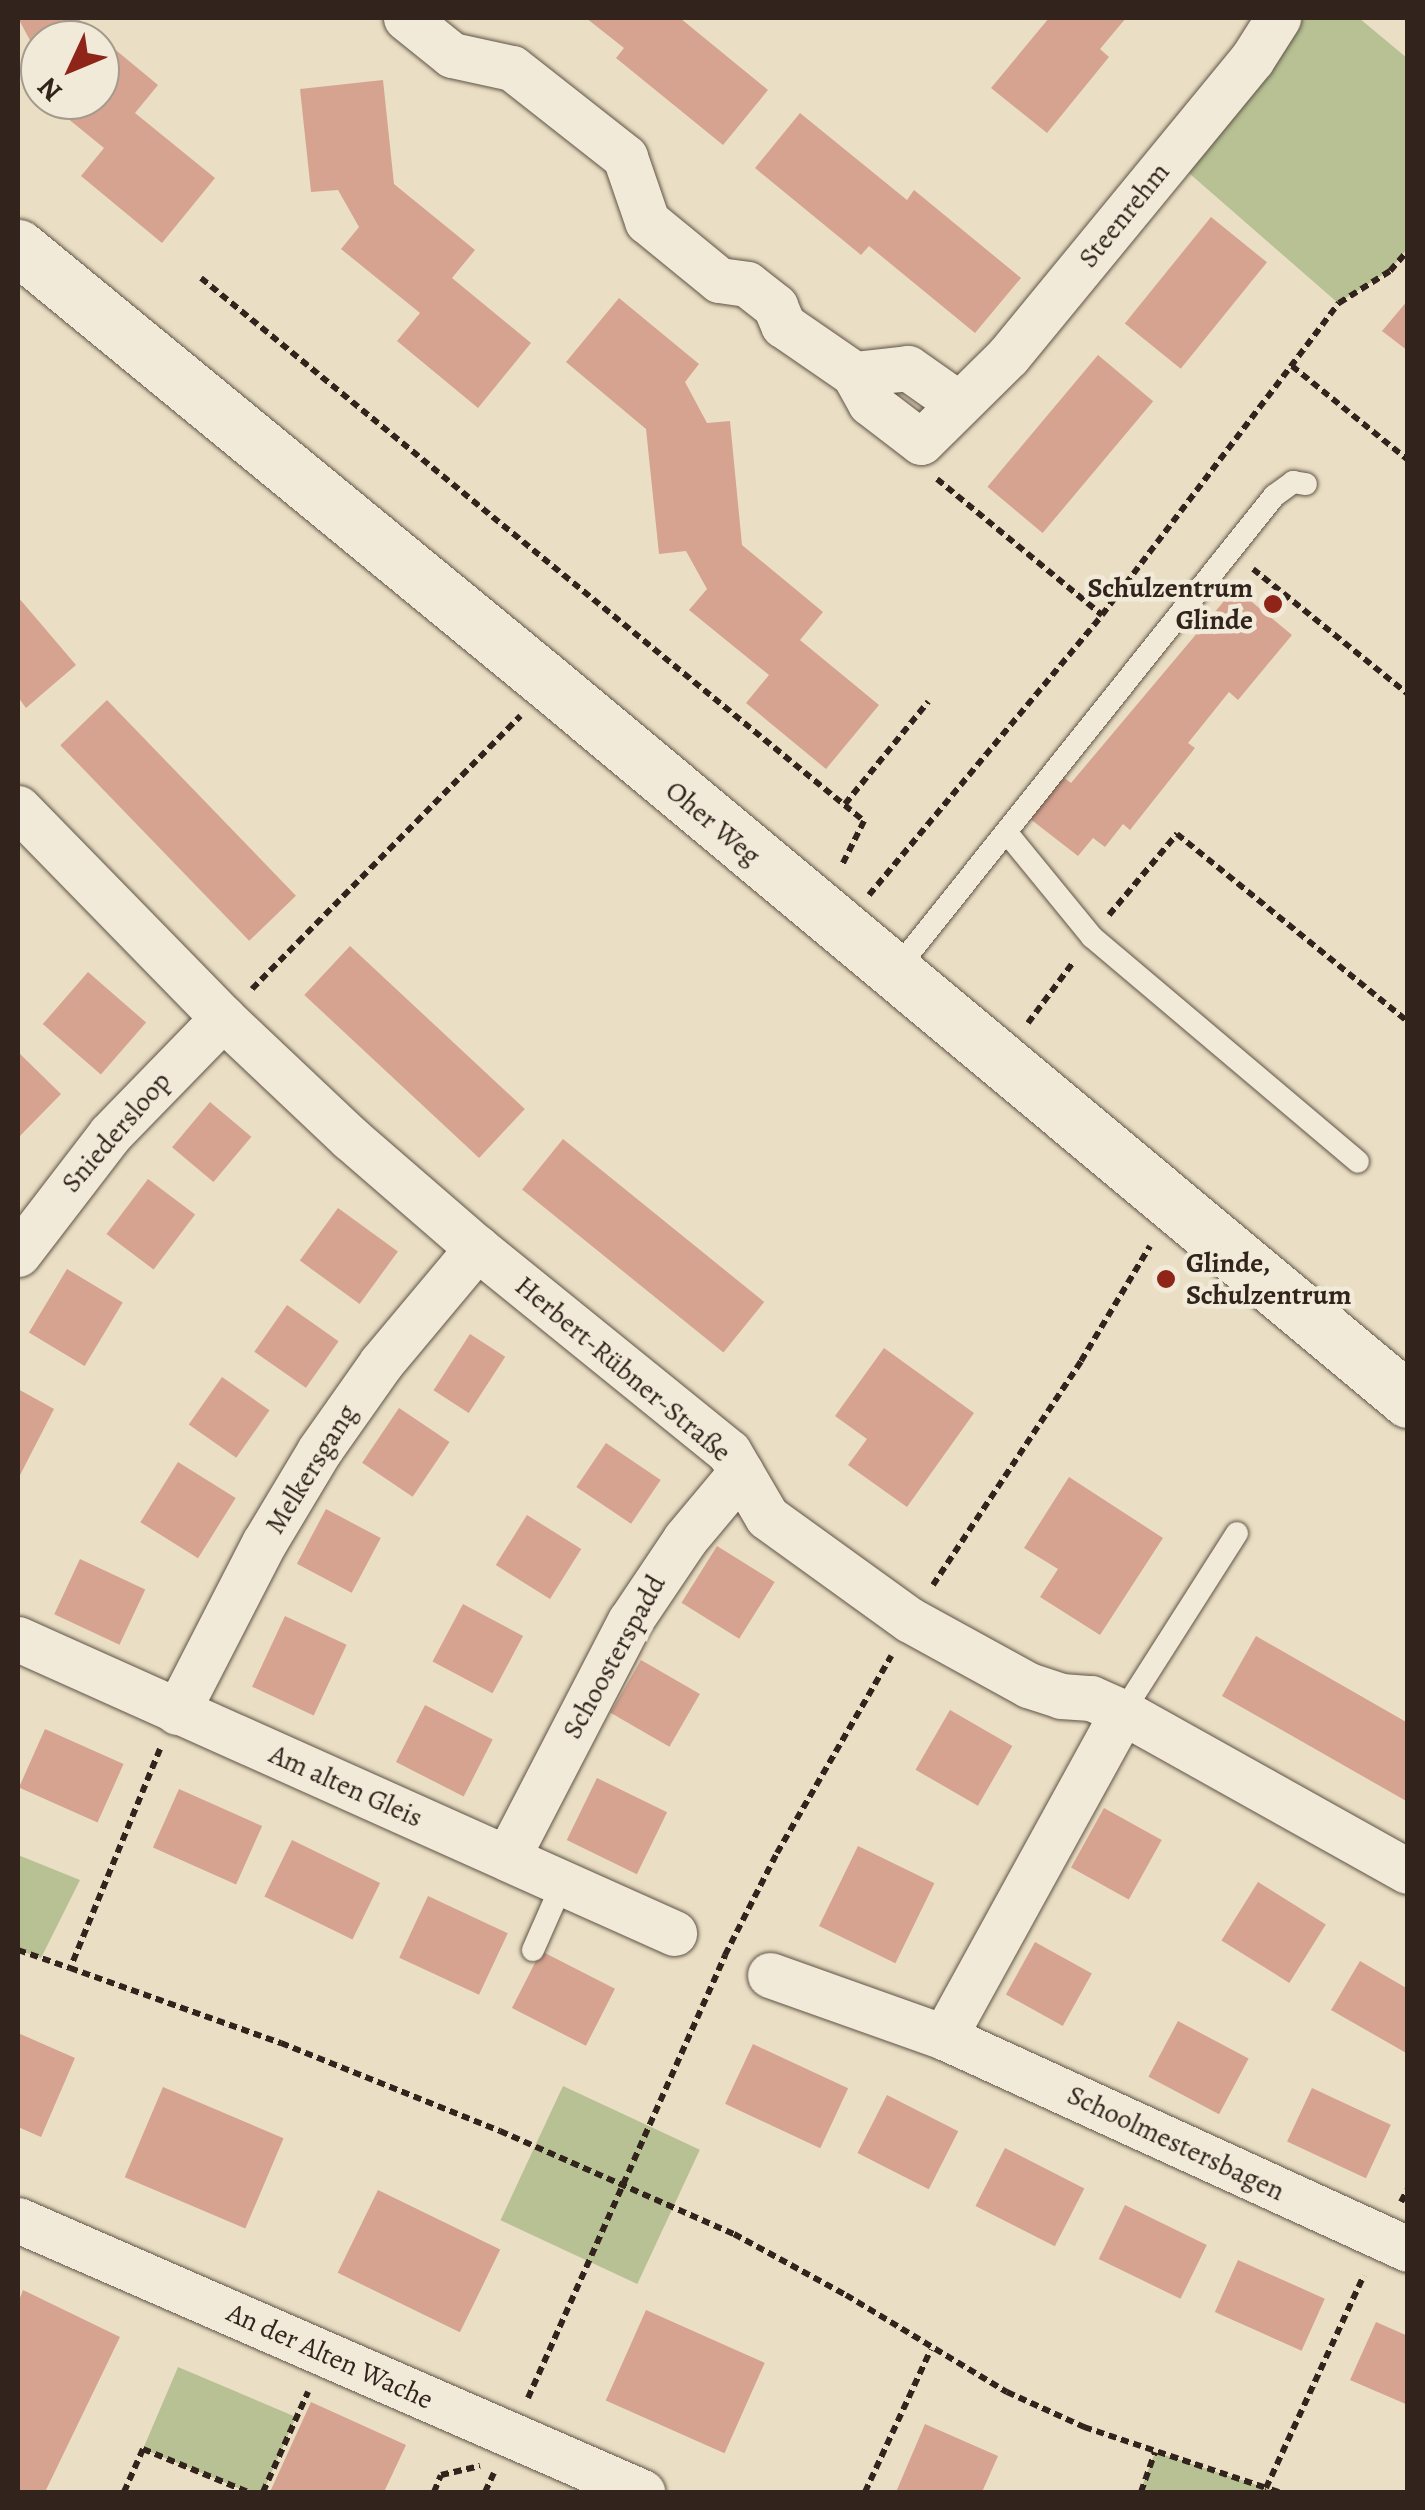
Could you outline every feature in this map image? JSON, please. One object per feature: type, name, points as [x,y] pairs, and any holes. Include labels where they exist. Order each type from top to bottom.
[{"type":"street","points":[[406,18],[452,55],[512,68],[625,157],[648,221],[719,280],[748,284],[775,306],[783,325],[854,374],[870,403],[921,442]]},
{"type":"street","name":"Steenrehm","points":[[921,442],[1008,356],[1252,60],[1278,18]]},
{"type":"street","name":"Oher Weg","points":[[18,247],[550,684],[892,974],[1408,1400]]},
{"type":"street","points":[[854,374],[908,368],[959,404]]},
{"type":"street","name":"Herbert-Rübner-Straße","points":[[18,808],[223,1018],[477,1248],[712,1436],[741,1472],[750,1496],[767,1518],[910,1620],[1028,1685],[1061,1696],[1091,1698],[1123,1712],[1408,1871]]},
{"type":"street","name":"Sniedersloop","points":[[18,1254],[110,1134],[223,1018]]},
{"type":"street","name":"Melkersgang","points":[[176,1712],[264,1543],[319,1451],[381,1363],[477,1248]]},
{"type":"street","name":"Schoosterspadd","points":[[508,1856],[630,1621],[685,1539],[741,1472]]},
{"type":"street","name":"Am alten Gleis","points":[[18,1640],[674,1933]]},
{"type":"street","points":[[944,2037],[1123,1712]]},
{"type":"street","name":"Schoolmestersbagen","points":[[770,1975],[944,2037],[1395,2243]]},
{"type":"street","name":"An der Alten Wache","points":[[18,2220],[325,2354],[506,2449],[642,2492]]},
{"type":"lane","points":[[892,974],[1274,496],[1293,482],[1306,484]]},
{"type":"lane","points":[[1007,833],[1092,937],[1358,1162]]},
{"type":"lane","points":[[1123,1712],[1236,1534]]},
{"type":"lane","points":[[534,1950],[563,1882]]},
{"type":"path","points":[[909,846],[1102,615],[1339,303],[1390,272],[1408,250]]},
{"type":"path","points":[[202,278],[864,821]]},
{"type":"path","points":[[1292,366],[1408,460]]},
{"type":"path","points":[[921,442],[927,471],[1102,615]]},
{"type":"path","points":[[1230,551],[1408,694]]},
{"type":"path","points":[[223,1018],[550,684]]},
{"type":"path","points":[[844,804],[928,702]]},
{"type":"path","points":[[1000,1062],[1092,937],[1176,834],[1408,1022]]},
{"type":"path","points":[[434,2492],[441,2475],[506,2449],[724,1955],[776,1853],[910,1620],[1081,1361],[1173,1206]]},
{"type":"path","points":[[70,1968],[125,1825],[176,1712]]},
{"type":"path","points":[[674,1933],[770,1975]]},
{"type":"path","points":[[18,1950],[393,2086],[734,2234],[846,2294],[931,2349],[1084,2427],[1280,2492]]},
{"type":"path","points":[[1266,2488],[1395,2243]]},
{"type":"path","points":[[866,2492],[931,2349]]},
{"type":"path","points":[[263,2492],[325,2354]]},
{"type":"path","points":[[124,2492],[143,2449],[248,2492]]},
{"type":"path","points":[[1141,2492],[1155,2452]]},
{"type":"green space","points":[[1290,18],[1359,18],[1407,58],[1407,249],[1389,271],[1338,303],[1174,160]]},
{"type":"green space","points":[[18,1855],[80,1880],[41,1958],[18,1950]]},
{"type":"green space","points":[[563,2086],[700,2150],[637,2284],[500,2220]]},
{"type":"green space","points":[[178,2367],[296,2417],[263,2492],[248,2492],[143,2449]]},
{"type":"green space","points":[[1155,2452],[1266,2488],[1279,2492],[1140,2492]]},
{"type":"building","points":[[18,18],[79,20],[20,20]]},
{"type":"building","points":[[586,18],[680,18],[768,90],[723,145],[616,58],[624,48]]},
{"type":"building","points":[[1049,18],[1126,18],[1100,49],[1109,57],[1047,133],[991,88]]},
{"type":"building","points":[[120,54],[158,85],[135,113],[215,178],[162,243],[81,176],[104,148],[70,120],[120,120]]},
{"type":"building","points":[[383,80],[394,184],[475,250],[452,278],[531,343],[478,408],[397,341],[420,313],[341,249],[359,227],[338,190],[311,192],[300,89]]},
{"type":"building","points":[[800,113],[907,200],[914,190],[1021,278],[975,333],[869,246],[861,255],[755,168]]},
{"type":"building","points":[[1211,217],[1267,262],[1181,369],[1125,323]]},
{"type":"building","points":[[619,298],[699,364],[685,382],[707,423],[730,421],[742,545],[823,612],[800,640],[879,705],[826,769],[746,703],[769,675],[689,610],[707,589],[686,551],[659,554],[646,429],[566,362]]},
{"type":"building","points":[[1408,300],[1408,351],[1382,331]]},
{"type":"building","points":[[1098,355],[1153,401],[1043,533],[987,487]]},
{"type":"building","points":[[1235,588],[1292,635],[1238,700],[1229,692],[1188,743],[1195,748],[1130,830],[1123,824],[1105,847],[1093,838],[1078,856],[1029,818],[1062,776],[1071,783]]},
{"type":"building","points":[[18,597],[76,665],[26,708],[18,697]]},
{"type":"building","points":[[107,700],[296,896],[249,941],[60,745]]},
{"type":"building","points":[[350,946],[525,1109],[479,1158],[304,995]]},
{"type":"building","points":[[88,972],[146,1023],[101,1075],[43,1024]]},
{"type":"building","points":[[18,1052],[61,1094],[18,1138]]},
{"type":"building","points":[[210,1102],[251,1137],[213,1182],[172,1147]]},
{"type":"building","points":[[563,1139],[764,1302],[723,1353],[522,1190]]},
{"type":"building","points":[[148,1179],[195,1215],[154,1270],[106,1234]]},
{"type":"building","points":[[338,1208],[398,1251],[360,1304],[300,1261]]},
{"type":"building","points":[[67,1269],[123,1302],[85,1366],[29,1332]]},
{"type":"building","points":[[287,1305],[339,1341],[306,1388],[254,1352]]},
{"type":"building","points":[[470,1334],[505,1357],[469,1413],[434,1390]]},
{"type":"building","points":[[884,1348],[974,1413],[907,1507],[848,1465],[867,1439],[835,1416]]},
{"type":"building","points":[[222,1377],[270,1410],[236,1458],[189,1425]]},
{"type":"building","points":[[18,1389],[54,1409],[18,1479]]},
{"type":"building","points":[[399,1408],[450,1442],[413,1497],[362,1463]]},
{"type":"building","points":[[606,1443],[661,1480],[631,1524],[576,1487]]},
{"type":"building","points":[[178,1462],[236,1498],[198,1558],[140,1522]]},
{"type":"building","points":[[1069,1477],[1163,1538],[1100,1635],[1040,1597],[1058,1569],[1024,1548]]},
{"type":"building","points":[[326,1509],[381,1538],[352,1593],[297,1564]]},
{"type":"building","points":[[527,1515],[581,1549],[550,1599],[496,1565]]},
{"type":"building","points":[[717,1546],[775,1582],[739,1639],[681,1603]]},
{"type":"building","points":[[80,1559],[145,1589],[119,1645],[54,1614]]},
{"type":"building","points":[[463,1604],[523,1636],[493,1693],[432,1661]]},
{"type":"building","points":[[285,1616],[347,1645],[314,1715],[252,1687]]},
{"type":"building","points":[[1256,1636],[1408,1723],[1408,1802],[1222,1696]]},
{"type":"building","points":[[641,1660],[700,1694],[669,1747],[610,1713]]},
{"type":"building","points":[[425,1705],[493,1740],[464,1797],[396,1762]]},
{"type":"building","points":[[950,1710],[1012,1746],[978,1806],[916,1770]]},
{"type":"building","points":[[45,1729],[124,1764],[98,1822],[19,1787]]},
{"type":"building","points":[[597,1778],[667,1812],[637,1874],[567,1840]]},
{"type":"building","points":[[179,1789],[262,1826],[236,1884],[153,1847]]},
{"type":"building","points":[[1104,1808],[1162,1840],[1129,1899],[1071,1867]]},
{"type":"building","points":[[292,1840],[380,1883],[352,1940],[264,1897]]},
{"type":"building","points":[[858,1846],[934,1883],[895,1963],[819,1926]]},
{"type":"building","points":[[1258,1882],[1326,1924],[1289,1983],[1221,1941]]},
{"type":"building","points":[[428,1896],[508,1933],[479,1995],[399,1958]]},
{"type":"building","points":[[1035,1942],[1092,1974],[1063,2026],[1006,1994]]},
{"type":"building","points":[[541,1951],[615,1989],[586,2046],[512,2008]]},
{"type":"building","points":[[1360,1961],[1408,1989],[1408,2054],[1331,2010]]},
{"type":"building","points":[[1178,2021],[1249,2059],[1219,2114],[1148,2077]]},
{"type":"building","points":[[18,2033],[75,2058],[41,2137],[18,2127]]},
{"type":"building","points":[[753,2044],[848,2088],[820,2148],[725,2104]]},
{"type":"building","points":[[163,2087],[284,2138],[245,2228],[125,2177]]},
{"type":"building","points":[[1312,2088],[1391,2125],[1366,2178],[1287,2141]]},
{"type":"building","points":[[887,2095],[958,2131],[929,2189],[857,2153]]},
{"type":"building","points":[[1005,2148],[1084,2188],[1055,2246],[975,2206]]},
{"type":"building","points":[[378,2190],[500,2250],[460,2332],[338,2273]]},
{"type":"building","points":[[1125,2205],[1207,2245],[1180,2299],[1099,2259]]},
{"type":"building","points":[[1238,2260],[1325,2299],[1302,2351],[1215,2312]]},
{"type":"building","points":[[23,2290],[120,2337],[45,2492],[18,2492],[18,2303]]},
{"type":"building","points":[[646,2310],[765,2363],[724,2453],[606,2400]]},
{"type":"building","points":[[1376,2322],[1408,2336],[1408,2405],[1350,2380]]},
{"type":"building","points":[[311,2402],[406,2445],[384,2492],[270,2492]]},
{"type":"building","points":[[925,2424],[998,2456],[982,2492],[896,2492]]},
{"type":"place","name":"Schulzentrum Glinde","points":[[1273,604]]},
{"type":"place","name":"Glinde, Schulzentrum","points":[[1166,1279]]}]
